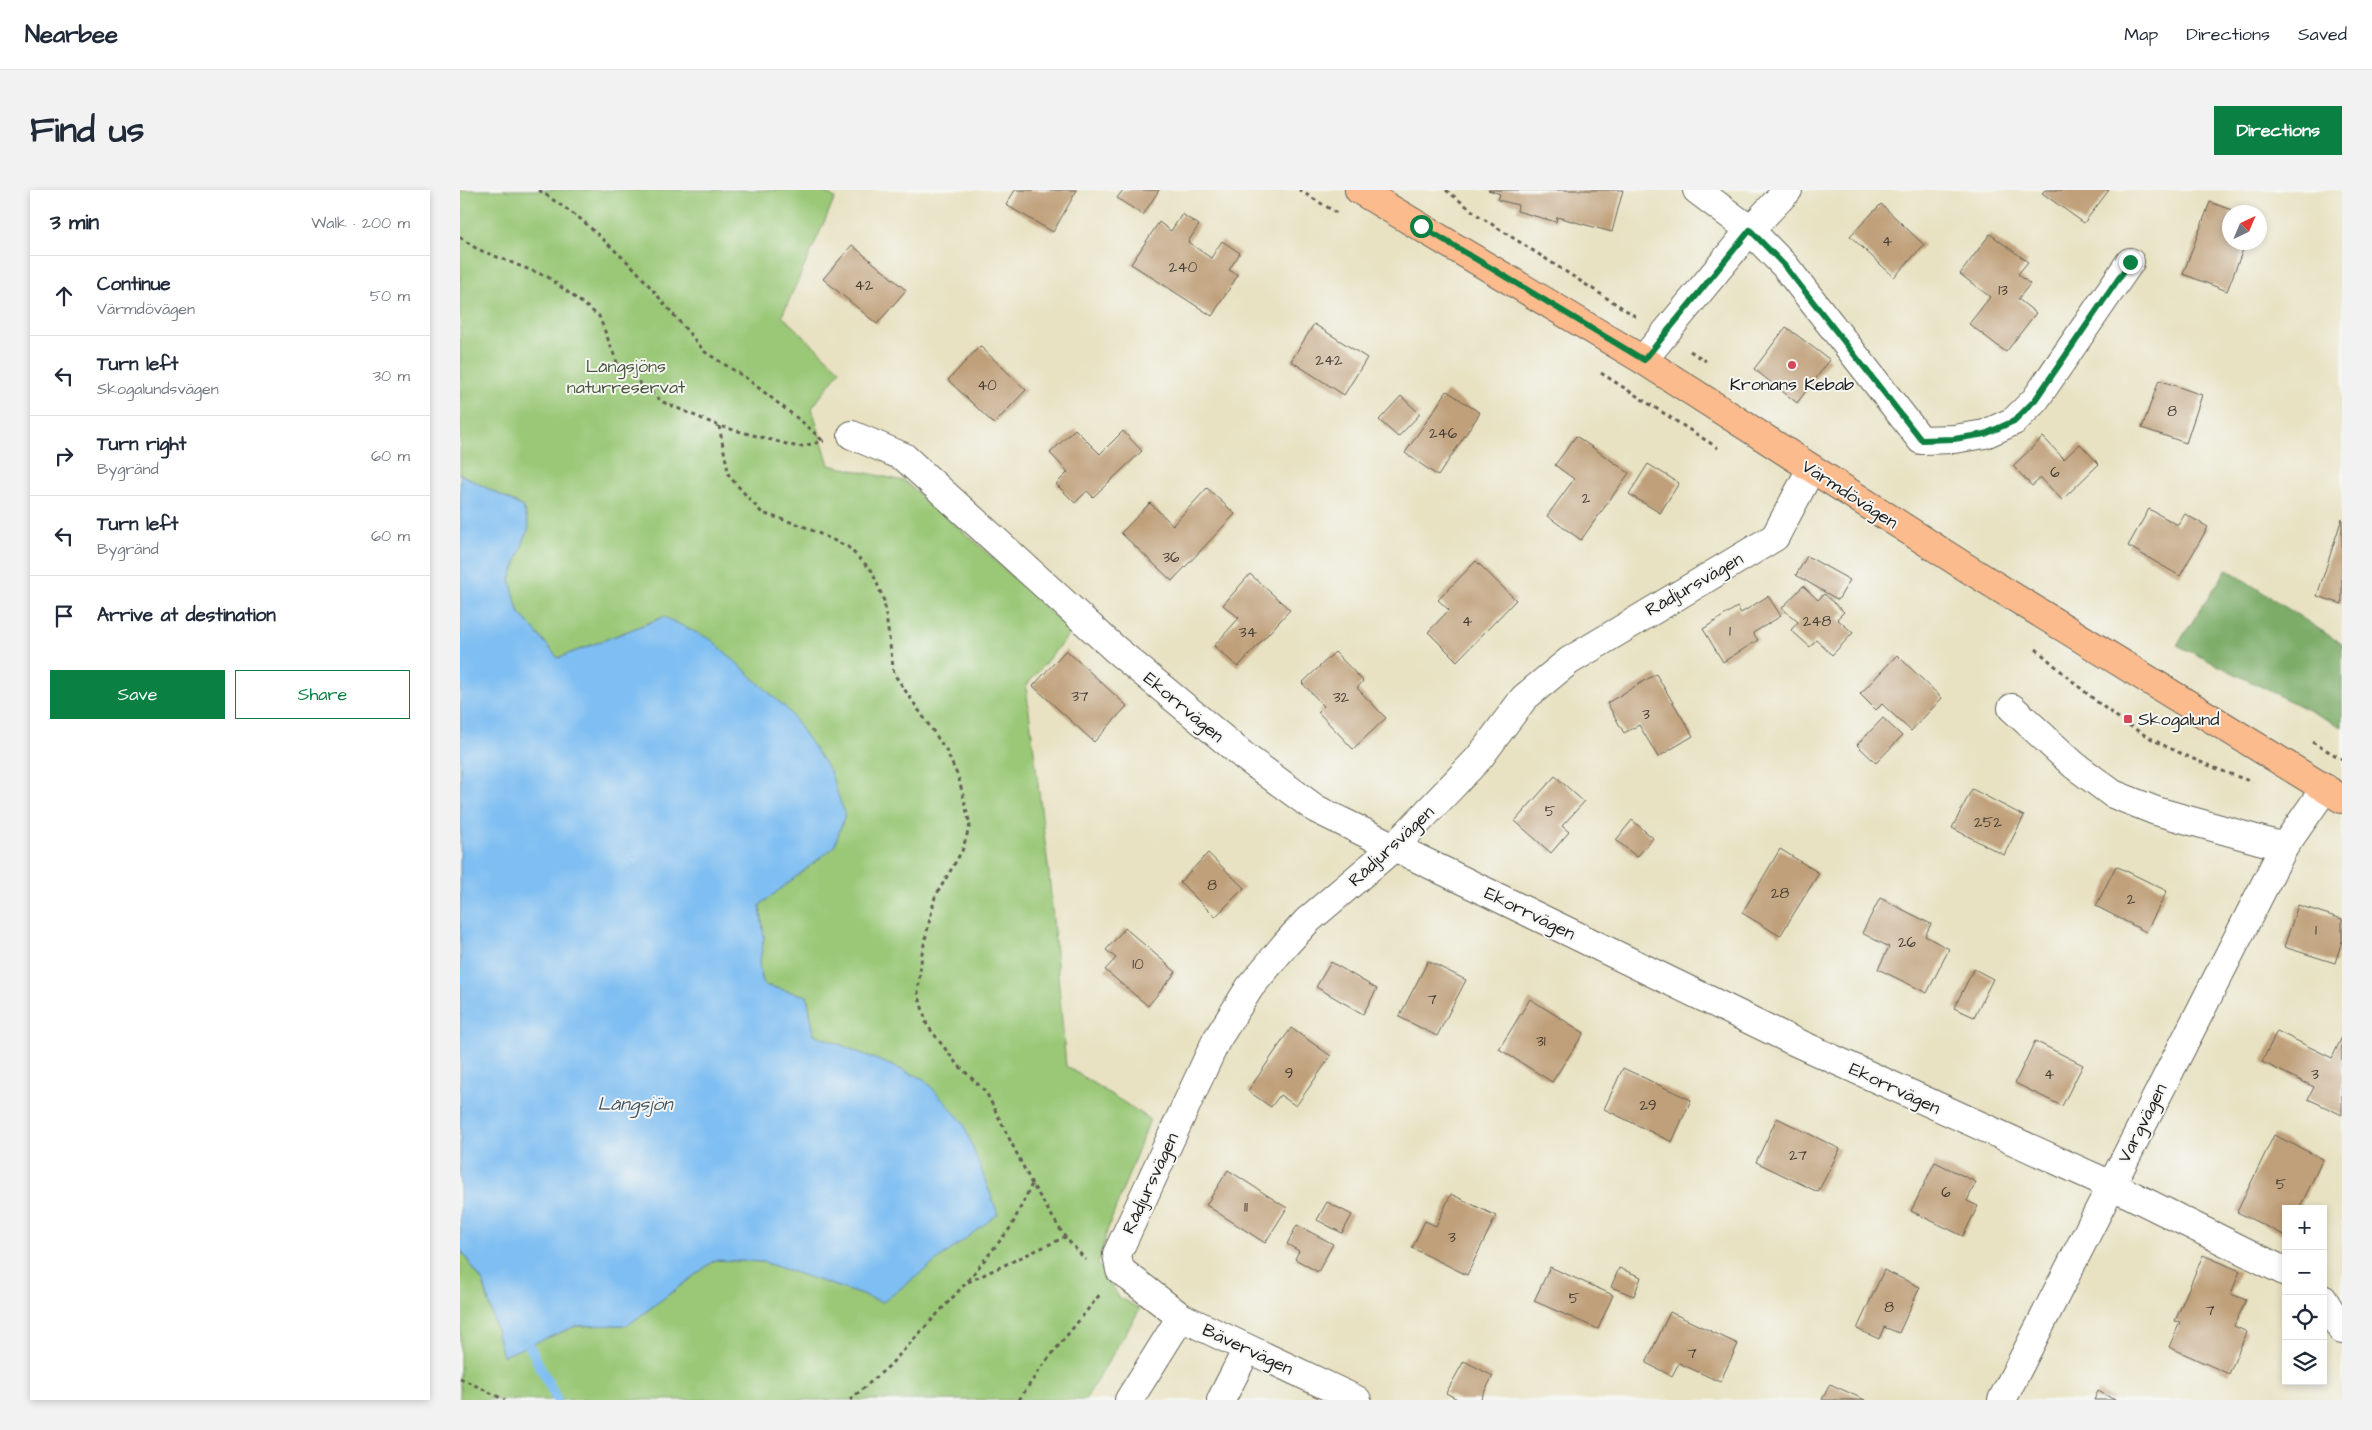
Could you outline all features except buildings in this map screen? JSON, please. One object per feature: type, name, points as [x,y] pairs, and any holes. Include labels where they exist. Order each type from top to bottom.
[{"type":"main road","name":"Värmdövägen","points":[[1359,190],[1644,360],[1810,469],[1970,570],[2334,794]]},
{"type":"street","points":[[1697,190],[1750,230],[1785,266],[1921,440],[1954,439],[1985,434],[2014,421],[2035,400],[2130,262]]},
{"type":"street","points":[[1644,360],[1750,230],[1788,190]]},
{"type":"street","name":"Ekorrvägen","points":[[852,435],[904,457],[1115,649],[1245,758],[1316,809],[1797,1043],[2111,1184],[2282,1270]]},
{"type":"street","name":"Rådjursvägen","points":[[1174,1313],[1120,1270],[1117,1254],[1216,1041],[1250,987],[1307,921],[1394,847],[1480,758],[1524,698],[1569,661],[1775,538],[1810,469]]},
{"type":"street","points":[[2012,708],[2074,765],[2113,794],[2156,811],[2284,847]]},
{"type":"street","name":"Vargvägen","points":[[2002,1400],[2284,847],[2334,794]]},
{"type":"street","points":[[2327,1306],[2342,1330]]},
{"type":"street","points":[[1129,1400],[1174,1313]]},
{"type":"street","name":"Bävervägen","points":[[1174,1313],[1357,1400]]},
{"type":"street","points":[[1221,1400],[1247,1349]]},
{"type":"path","points":[[539,190],[582,220],[635,269],[705,352],[746,378],[806,425],[823,441]]},
{"type":"path","points":[[460,237],[477,249],[548,276],[600,316],[618,365],[663,402],[719,426],[798,447],[852,435]]},
{"type":"path","points":[[719,426],[729,476],[762,513],[803,526],[848,547],[872,571],[884,601],[894,674],[946,750],[959,779],[970,824],[962,851],[935,897],[922,953],[918,993],[927,1025],[956,1063],[986,1092],[1032,1184],[1065,1237],[1089,1264]]},
{"type":"path","points":[[850,1400],[889,1366],[966,1283],[1011,1226],[1032,1184]]},
{"type":"path","points":[[966,1283],[1065,1237]]},
{"type":"path","points":[[1019,1400],[1040,1370],[1102,1292]]},
{"type":"path","points":[[460,1378],[505,1400]]},
{"type":"green space","name":"Långsjöns naturreservat","points":[[460,190],[821,190],[835,198],[782,316],[840,370],[812,408],[829,465],[904,481],[980,546],[1071,632],[1026,686],[1049,874],[1066,1066],[1150,1119],[1107,1231],[1098,1264],[1119,1297],[1140,1309],[1085,1400],[460,1400],[460,1249],[484,1284],[503,1355],[576,1326],[628,1325],[715,1260],[763,1262],[883,1302],[924,1079],[814,1034],[807,996],[764,985],[759,966],[764,937],[760,905],[834,847],[664,617],[558,658],[518,611],[510,579],[529,527],[523,507],[460,474]]},
{"type":"green space","points":[[2227,569],[2342,644],[2342,727],[2177,645]]},
{"type":"water","name":"Långsjön","points":[[460,474],[523,507],[529,527],[510,579],[518,611],[558,658],[664,617],[712,640],[788,710],[830,771],[845,815],[834,847],[760,905],[764,937],[759,966],[764,985],[807,996],[814,1034],[924,1079],[963,1122],[998,1214],[883,1302],[763,1262],[715,1260],[628,1325],[576,1326],[503,1356],[484,1284],[460,1249]]},
{"type":"waterway","points":[[529,1345],[557,1400]]},
{"type":"place","name":"Kronans Kebab","points":[[1792,365]]},
{"type":"place","name":"Skogalund","points":[[2128,719]]},
{"type":"route","points":[[1421,226],[1644,360],[1750,230],[1785,266],[1921,440],[1954,439],[1985,434],[2014,421],[2035,400],[2130,262]]}]
